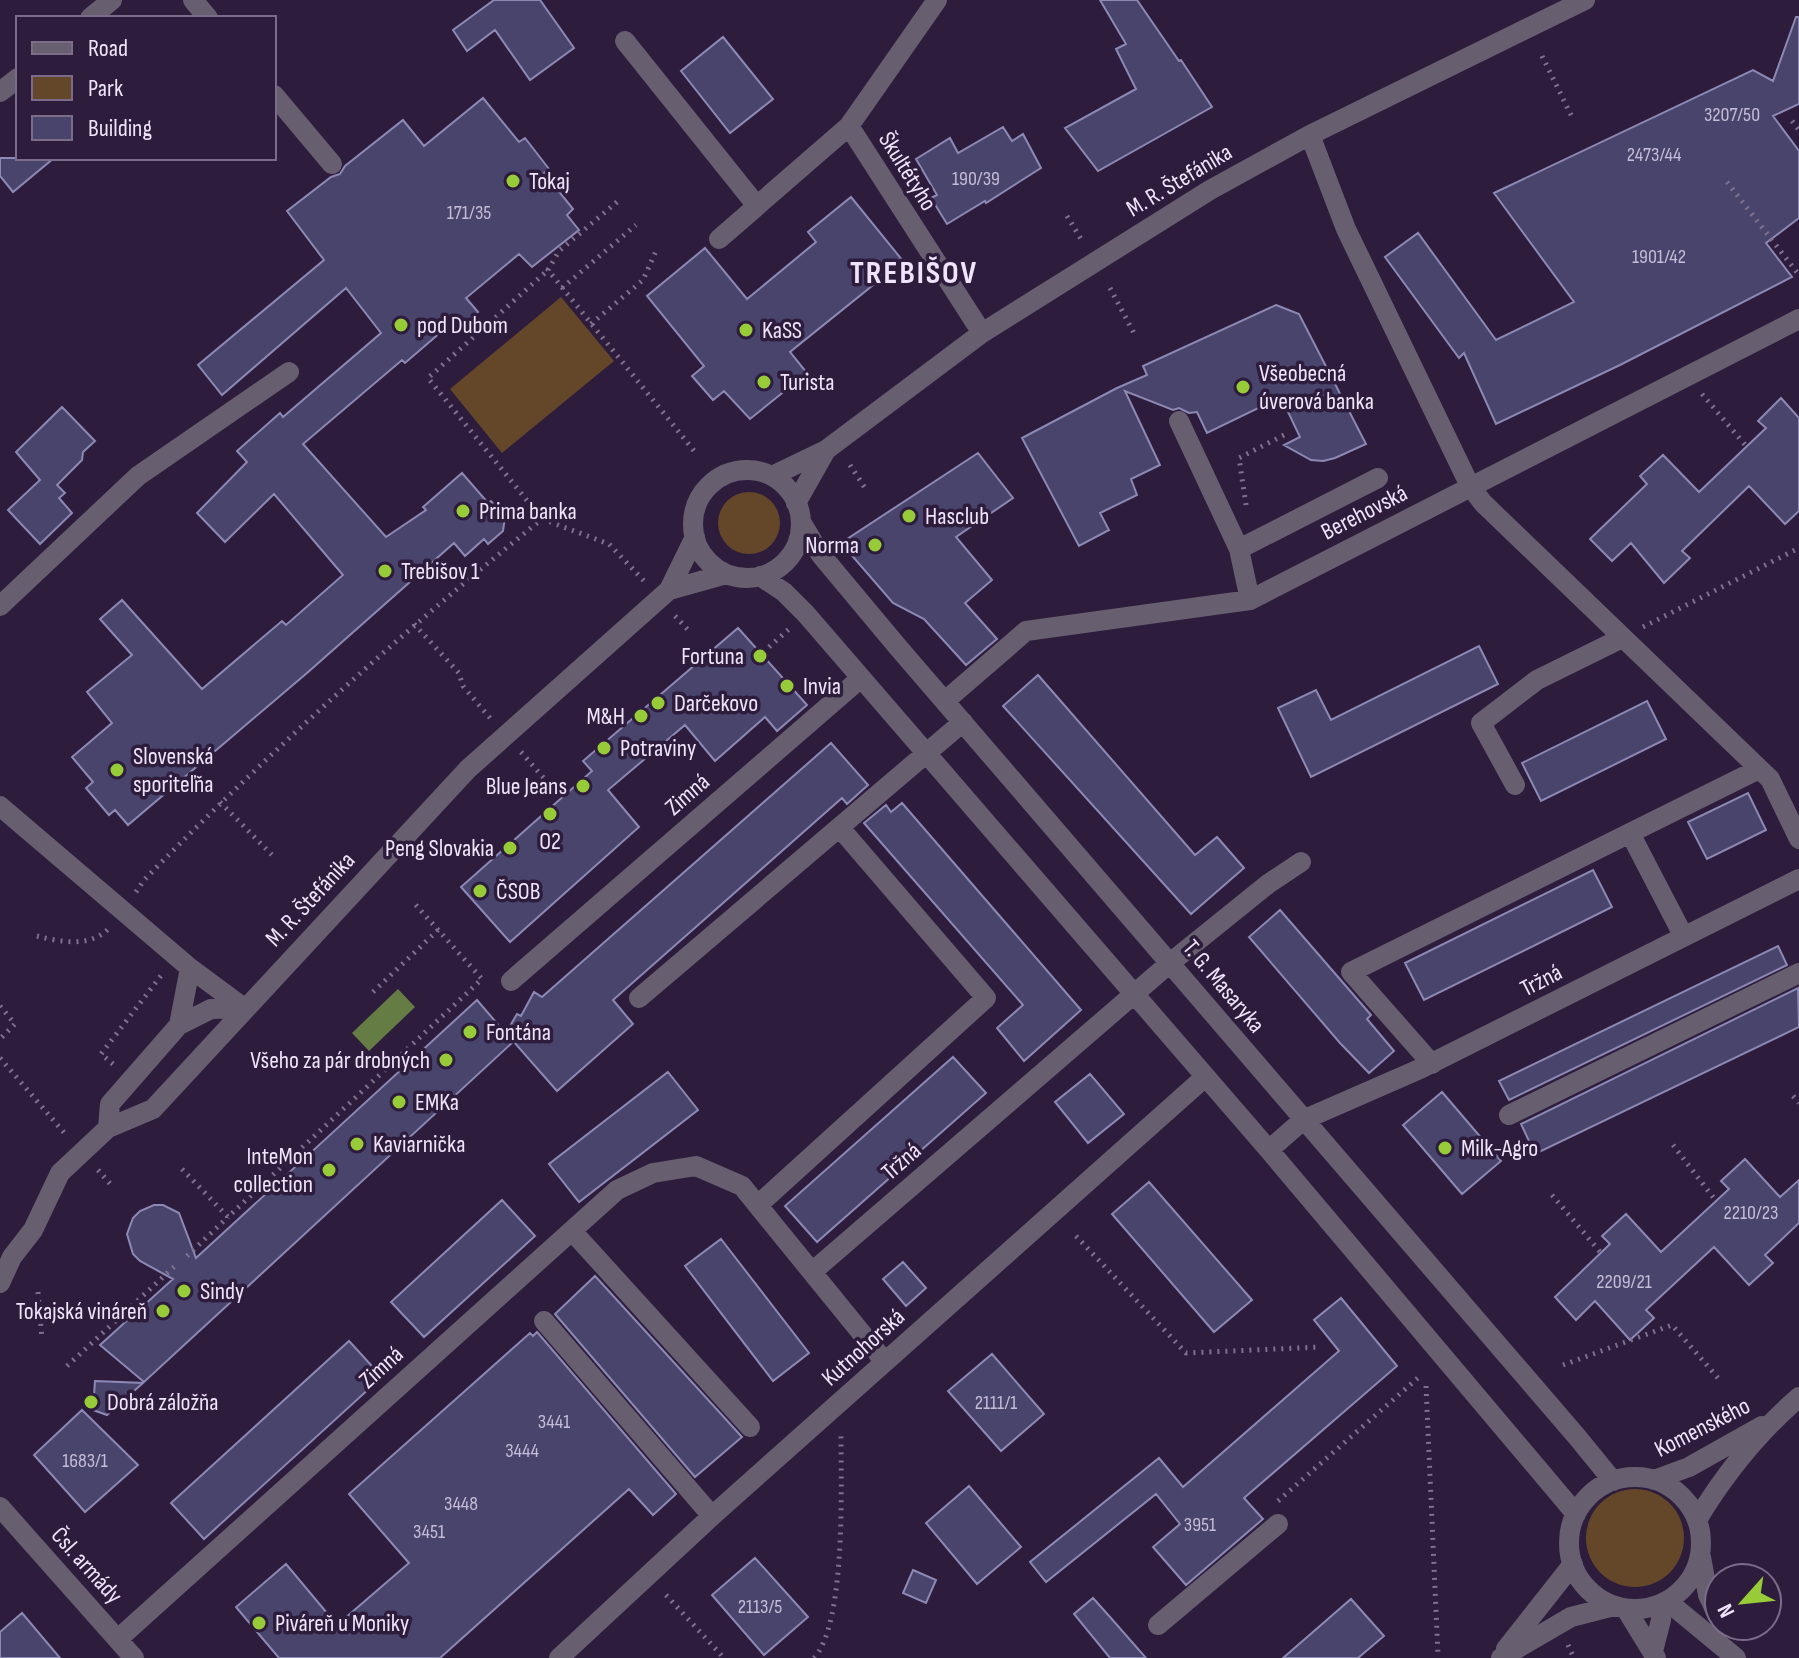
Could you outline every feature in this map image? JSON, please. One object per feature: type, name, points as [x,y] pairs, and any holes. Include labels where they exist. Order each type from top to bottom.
[{"type":"street","points":[[92,16],[112,0]]},
{"type":"street","points":[[193,0],[206,16]]},
{"type":"street","name":"Škultétyho","points":[[937,0],[849,126],[982,333]]},
{"type":"street","name":"M. R. Štefánika","points":[[772,476],[826,450],[982,333],[1210,190],[1310,135],[1585,0]]},
{"type":"street","points":[[625,41],[757,206]]},
{"type":"street","points":[[0,92],[16,80]]},
{"type":"street","points":[[276,97],[332,164]]},
{"type":"street","points":[[719,239],[849,126]]},
{"type":"street","points":[[1310,135],[1346,229],[1470,486],[1483,503],[1770,779],[1799,839]]},
{"type":"street","name":"Berehovská","points":[[945,701],[1026,631],[1250,600],[1799,319]]},
{"type":"street","points":[[0,606],[138,476],[289,372]]},
{"type":"street","points":[[1179,421],[1246,545],[1250,600]]},
{"type":"street","name":"M. R. Štefánika","points":[[798,513],[826,450]]},
{"type":"street","points":[[748,470],[772,476],[786,487],[798,513],[798,540],[790,557],[776,569],[760,576],[726,574],[703,555],[695,537],[693,525],[698,501],[724,475],[748,470]]},
{"type":"street","points":[[1246,545],[1378,478]]},
{"type":"street","name":"T. G. Masaryka","points":[[798,513],[821,555],[1613,1481]]},
{"type":"street","name":"M. R. Štefánika","points":[[0,1283],[6,1260],[33,1230],[60,1173],[108,1128],[153,1109],[468,769],[669,590],[695,537]]},
{"type":"street","name":"M. R. Štefánika","points":[[669,590],[726,574]]},
{"type":"street","points":[[760,576],[784,592],[861,678],[1269,1150],[1576,1514]]},
{"type":"street","points":[[1515,785],[1481,723],[1537,680],[1622,638]]},
{"type":"street","name":"Zimná","points":[[511,981],[861,678]]},
{"type":"street","points":[[639,998],[963,722]]},
{"type":"street","points":[[1432,1064],[1351,972],[1759,769]]},
{"type":"street","points":[[0,806],[183,963],[244,1008]]},
{"type":"street","points":[[840,828],[986,998],[758,1205],[885,1362]]},
{"type":"street","points":[[1630,833],[1684,937]]},
{"type":"street","name":"Tržná","points":[[812,1272],[1170,963],[1268,884],[1301,862]]},
{"type":"street","name":"Tržná","points":[[1269,1150],[1303,1120],[1432,1064],[1799,879]]},
{"type":"street","points":[[179,1025],[183,963]]},
{"type":"street","points":[[1509,1115],[1799,973]]},
{"type":"street","points":[[108,1128],[110,1104],[179,1025],[211,1009],[244,1008]]},
{"type":"street","name":"Kutnohorská","points":[[559,1658],[712,1516],[1204,1078]]},
{"type":"street","name":"Zimná","points":[[118,1639],[617,1190],[653,1173],[696,1166],[742,1186],[758,1205]]},
{"type":"street","points":[[572,1231],[750,1427]]},
{"type":"street","points":[[544,1321],[712,1516]]},
{"type":"street","name":"Komenského","points":[[1654,1480],[1689,1467],[1772,1420],[1799,1397]]},
{"type":"street","name":"Komenského","points":[[1697,1520],[1712,1495],[1772,1420]]},
{"type":"street","points":[[1654,1654],[1620,1607],[1591,1593],[1573,1564],[1569,1539],[1576,1514],[1585,1500],[1613,1481],[1626,1478],[1654,1480],[1680,1495],[1697,1520],[1703,1570]]},
{"type":"street","name":"Čsl. armády","points":[[0,1507],[134,1658]]},
{"type":"street","points":[[1158,1625],[1276,1515]]},
{"type":"street","points":[[1500,1658],[1571,1617],[1620,1607],[1651,1608],[1665,1602],[1687,1585],[1700,1555]]},
{"type":"street","points":[[1500,1658],[1573,1564]]},
{"type":"street","points":[[1654,1654],[1665,1602]]},
{"type":"street","points":[[1665,1602],[1737,1658]]},
{"type":"path","points":[[1542,56],[1572,117]]},
{"type":"path","points":[[1792,121],[1799,130]]},
{"type":"path","points":[[1727,182],[1799,275]]},
{"type":"path","points":[[617,202],[559,251],[548,270],[428,378],[542,519],[609,544],[647,585]]},
{"type":"path","points":[[1067,216],[1081,239]]},
{"type":"path","points":[[562,288],[636,225]]},
{"type":"path","points":[[591,324],[643,280],[656,251]]},
{"type":"path","points":[[548,270],[695,452]]},
{"type":"path","points":[[1110,288],[1136,337]]},
{"type":"path","points":[[1702,394],[1747,447]]},
{"type":"path","points":[[1246,545],[1239,458],[1288,433]]},
{"type":"path","points":[[850,465],[867,491]]},
{"type":"path","points":[[133,896],[144,880],[220,802],[414,624],[542,519]]},
{"type":"path","points":[[1622,638],[1799,548]]},
{"type":"path","points":[[671,611],[691,633]]},
{"type":"path","points":[[414,624],[459,673],[463,686],[493,721]]},
{"type":"path","points":[[769,647],[792,626]]},
{"type":"path","points":[[517,748],[549,784]]},
{"type":"path","points":[[220,802],[274,857]]},
{"type":"path","points":[[187,1256],[482,979],[414,903]]},
{"type":"path","points":[[37,936],[66,943],[101,936],[115,921]]},
{"type":"path","points":[[373,992],[438,930]]},
{"type":"path","points":[[101,1054],[183,963]]},
{"type":"path","points":[[0,1006],[15,1024],[0,1039]]},
{"type":"path","points":[[1,1061],[67,1137]]},
{"type":"path","points":[[1793,1096],[1799,1103]]},
{"type":"path","points":[[1673,1145],[1716,1201]]},
{"type":"path","points":[[93,1165],[113,1187]]},
{"type":"path","points":[[182,1169],[228,1217]]},
{"type":"path","points":[[1552,1195],[1601,1253]]},
{"type":"path","points":[[1076,1236],[1186,1353],[1321,1347]]},
{"type":"path","points":[[67,1366],[176,1265]]},
{"type":"path","points":[[38,1292],[42,1339]]},
{"type":"path","points":[[1563,1365],[1672,1325],[1718,1378]]},
{"type":"path","points":[[1276,1515],[1419,1377]]},
{"type":"path","points":[[1426,1386],[1438,1655]]},
{"type":"path","points":[[814,1658],[821,1650],[835,1602],[841,1436]]},
{"type":"path","points":[[666,1595],[724,1658]]},
{"type":"green space","points":[[561,297],[614,361],[502,453],[450,389]]},
{"type":"green space","points":[[749,492],[771,501],[780,523],[771,545],[749,554],[727,545],[718,523],[727,501]]},
{"type":"green space","points":[[1635,1489],[1654,1493],[1670,1503],[1680,1519],[1684,1538],[1680,1557],[1670,1573],[1654,1583],[1635,1587],[1616,1583],[1600,1573],[1590,1557],[1586,1538],[1590,1519],[1600,1503],[1616,1493]]},
{"type":"shaded area","points":[[398,989],[415,1007],[369,1051],[352,1033]]},
{"type":"building","points":[[494,0],[540,0],[574,48],[530,80],[495,30],[467,51],[453,30]]},
{"type":"building","points":[[1100,0],[1137,0],[1212,107],[1098,171],[1065,128],[1136,89],[1116,49],[1126,44]]},
{"type":"building","points":[[1796,17],[1799,17],[1799,104],[1773,116],[1799,151],[1799,218],[1766,243],[1792,277],[1496,424],[1464,353],[1459,358],[1385,257],[1418,233],[1496,340],[1574,302],[1494,193],[1753,70],[1773,81]]},
{"type":"building","points":[[723,37],[773,99],[730,133],[681,71]]},
{"type":"building","points":[[483,98],[519,142],[525,138],[549,169],[544,173],[573,209],[567,215],[579,230],[532,267],[519,254],[466,298],[478,312],[461,327],[455,320],[405,363],[402,360],[303,444],[386,537],[426,510],[423,507],[462,473],[505,517],[503,531],[488,544],[484,539],[465,556],[454,543],[128,825],[115,810],[109,815],[86,788],[93,782],[72,757],[112,723],[87,692],[132,655],[100,619],[122,600],[202,689],[282,621],[286,625],[343,575],[274,494],[225,542],[197,513],[247,462],[237,451],[280,413],[283,417],[381,333],[346,288],[222,395],[198,365],[324,260],[287,211],[331,177],[340,174],[345,166],[403,120],[424,146]]},
{"type":"building","points":[[1003,127],[1012,141],[1023,134],[1041,168],[947,224],[931,198],[937,195],[916,159],[950,138],[958,153]]},
{"type":"building","points":[[0,158],[52,160],[13,192],[0,176]]},
{"type":"building","name":"KaSS","points":[[851,197],[903,261],[790,352],[807,373],[750,419],[724,391],[713,400],[692,376],[704,366],[647,296],[705,248],[747,299],[816,242],[808,232]]},
{"type":"building","points":[[1276,305],[1299,314],[1366,444],[1335,458],[1311,460],[1284,445],[1300,437],[1281,397],[1207,433],[1197,412],[1189,413],[1179,408],[1173,410],[1125,391],[1160,465],[1131,479],[1137,495],[1100,513],[1109,530],[1079,546],[1022,438],[1147,375],[1143,366]]},
{"type":"building","points":[[1781,398],[1799,418],[1799,511],[1785,524],[1749,486],[1682,551],[1690,558],[1664,583],[1631,543],[1612,561],[1590,539],[1647,484],[1640,476],[1663,455],[1699,492],[1766,428],[1758,421]]},
{"type":"building","points":[[62,407],[95,441],[83,452],[82,460],[57,485],[65,493],[59,498],[72,513],[40,544],[8,510],[40,480],[16,452]]},
{"type":"building","points":[[978,453],[1013,498],[956,537],[992,580],[965,603],[997,639],[966,665],[924,619],[893,603],[841,543]]},
{"type":"building","points":[[738,628],[807,705],[777,731],[765,717],[715,761],[685,725],[608,790],[639,827],[510,942],[461,887],[592,771],[583,761]]},
{"type":"building","points":[[1479,646],[1498,684],[1311,777],[1278,708],[1316,690],[1331,720]]},
{"type":"building","points":[[1038,675],[1195,855],[1217,837],[1244,868],[1191,914],[1003,706]]},
{"type":"building","points":[[1647,701],[1666,739],[1541,801],[1522,763]]},
{"type":"building","points":[[831,743],[868,785],[847,804],[842,798],[613,1000],[633,1024],[557,1091],[506,1033],[517,1014],[521,1016],[534,992],[542,997]]},
{"type":"building","points":[[1748,793],[1766,830],[1707,859],[1688,822]]},
{"type":"building","points":[[902,803],[1081,1010],[1024,1061],[997,1028],[1023,1005],[864,823],[886,805],[891,812]]},
{"type":"building","points":[[1593,870],[1612,907],[1424,1000],[1405,963]]},
{"type":"building","points":[[1280,910],[1371,1015],[1367,1019],[1394,1051],[1369,1073],[1249,937]]},
{"type":"building","points":[[1778,946],[1787,965],[1509,1100],[1499,1081]]},
{"type":"building","points":[[1798,988],[1799,1027],[1535,1154],[1521,1124]]},
{"type":"building","points":[[477,1000],[513,1042],[144,1382],[100,1345],[173,1279],[133,1254],[127,1234],[133,1218],[140,1211],[163,1205],[179,1213],[196,1258]]},
{"type":"building","points":[[953,1057],[986,1093],[817,1242],[785,1206]]},
{"type":"building","points":[[668,1072],[698,1110],[579,1202],[549,1164]]},
{"type":"building","points":[[1090,1074],[1124,1114],[1088,1143],[1055,1102]]},
{"type":"building","points":[[1442,1092],[1501,1161],[1462,1194],[1403,1125]]},
{"type":"building","points":[[1745,1159],[1780,1197],[1799,1180],[1799,1223],[1765,1255],[1773,1263],[1749,1285],[1714,1247],[1646,1310],[1654,1318],[1630,1340],[1595,1301],[1576,1320],[1555,1297],[1610,1244],[1602,1236],[1626,1214],[1661,1252],[1729,1189],[1721,1181]]},
{"type":"building","points":[[1149,1182],[1252,1300],[1214,1332],[1112,1214]]},
{"type":"building","points":[[502,1200],[535,1236],[424,1337],[391,1302]]},
{"type":"building","points":[[721,1239],[809,1353],[773,1381],[685,1266]]},
{"type":"building","points":[[903,1262],[926,1288],[906,1306],[883,1279]]},
{"type":"building","points":[[595,1276],[742,1437],[695,1477],[555,1314]]},
{"type":"building","points":[[1341,1298],[1397,1366],[1244,1498],[1263,1519],[1186,1585],[1153,1547],[1180,1524],[1156,1494],[1046,1582],[1030,1562],[1159,1458],[1183,1487],[1339,1351],[1314,1320]]},
{"type":"building","points":[[537,1332],[676,1494],[653,1515],[629,1489],[440,1658],[279,1658],[236,1607],[286,1564],[337,1625],[409,1563],[349,1494],[530,1333],[533,1336]]},
{"type":"building","points":[[349,1341],[382,1377],[204,1539],[171,1503]]},
{"type":"building","points":[[992,1354],[1044,1414],[1001,1451],[948,1391]]},
{"type":"building","points":[[95,1381],[143,1383],[107,1415],[93,1410]]},
{"type":"building","points":[[82,1410],[138,1465],[85,1512],[34,1455]]},
{"type":"building","points":[[969,1486],[1021,1547],[977,1584],[926,1523]]},
{"type":"building","points":[[755,1558],[808,1617],[764,1655],[712,1595]]},
{"type":"building","points":[[913,1570],[936,1580],[926,1603],[903,1593]]},
{"type":"building","points":[[1093,1598],[1146,1658],[1110,1658],[1074,1614]]},
{"type":"building","points":[[1351,1599],[1384,1636],[1358,1658],[1283,1658]]},
{"type":"building","points":[[22,1613],[60,1658],[0,1658],[0,1632]]},
{"type":"place","name":"Tokaj","points":[[513,181]]},
{"type":"place","name":"pod Dubom","points":[[401,325]]},
{"type":"place","name":"KaSS","points":[[746,330]]},
{"type":"place","name":"Turista","points":[[764,382]]},
{"type":"place","name":"Všeobecná úverová banka","points":[[1243,387]]},
{"type":"place","name":"Prima banka","points":[[463,511]]},
{"type":"place","name":"Hasclub","points":[[909,516]]},
{"type":"place","name":"Norma","points":[[875,545]]},
{"type":"place","name":"Trebišov 1","points":[[385,571]]},
{"type":"place","name":"Fortuna","points":[[760,656]]},
{"type":"place","name":"Invia","points":[[787,686]]},
{"type":"place","name":"Darčekovo","points":[[658,703]]},
{"type":"place","name":"M&H","points":[[641,716]]},
{"type":"place","name":"Potraviny","points":[[604,748]]},
{"type":"place","name":"Slovenská sporiteľňa","points":[[117,770]]},
{"type":"place","name":"Blue Jeans","points":[[583,786]]},
{"type":"place","name":"O2","points":[[550,814]]},
{"type":"place","name":"Peng Slovakia","points":[[510,848]]},
{"type":"place","name":"ČSOB","points":[[480,891]]},
{"type":"place","name":"Fontána","points":[[470,1032]]},
{"type":"place","name":"Všeho za pár drobných","points":[[446,1060]]},
{"type":"place","name":"EMKa","points":[[399,1102]]},
{"type":"place","name":"Kaviarnička","points":[[357,1144]]},
{"type":"place","name":"Milk-Agro","points":[[1445,1148]]},
{"type":"place","name":"InteMon collection","points":[[329,1170]]},
{"type":"place","name":"Sindy","points":[[184,1291]]},
{"type":"place","name":"Tokajská vináreň","points":[[163,1311]]},
{"type":"place","name":"Dobrá záložňa","points":[[91,1402]]},
{"type":"place","name":"Piváreň u Moniky","points":[[259,1623]]},
{"type":"district","name":"TREBIŠOV","points":[[914,272]]}]
